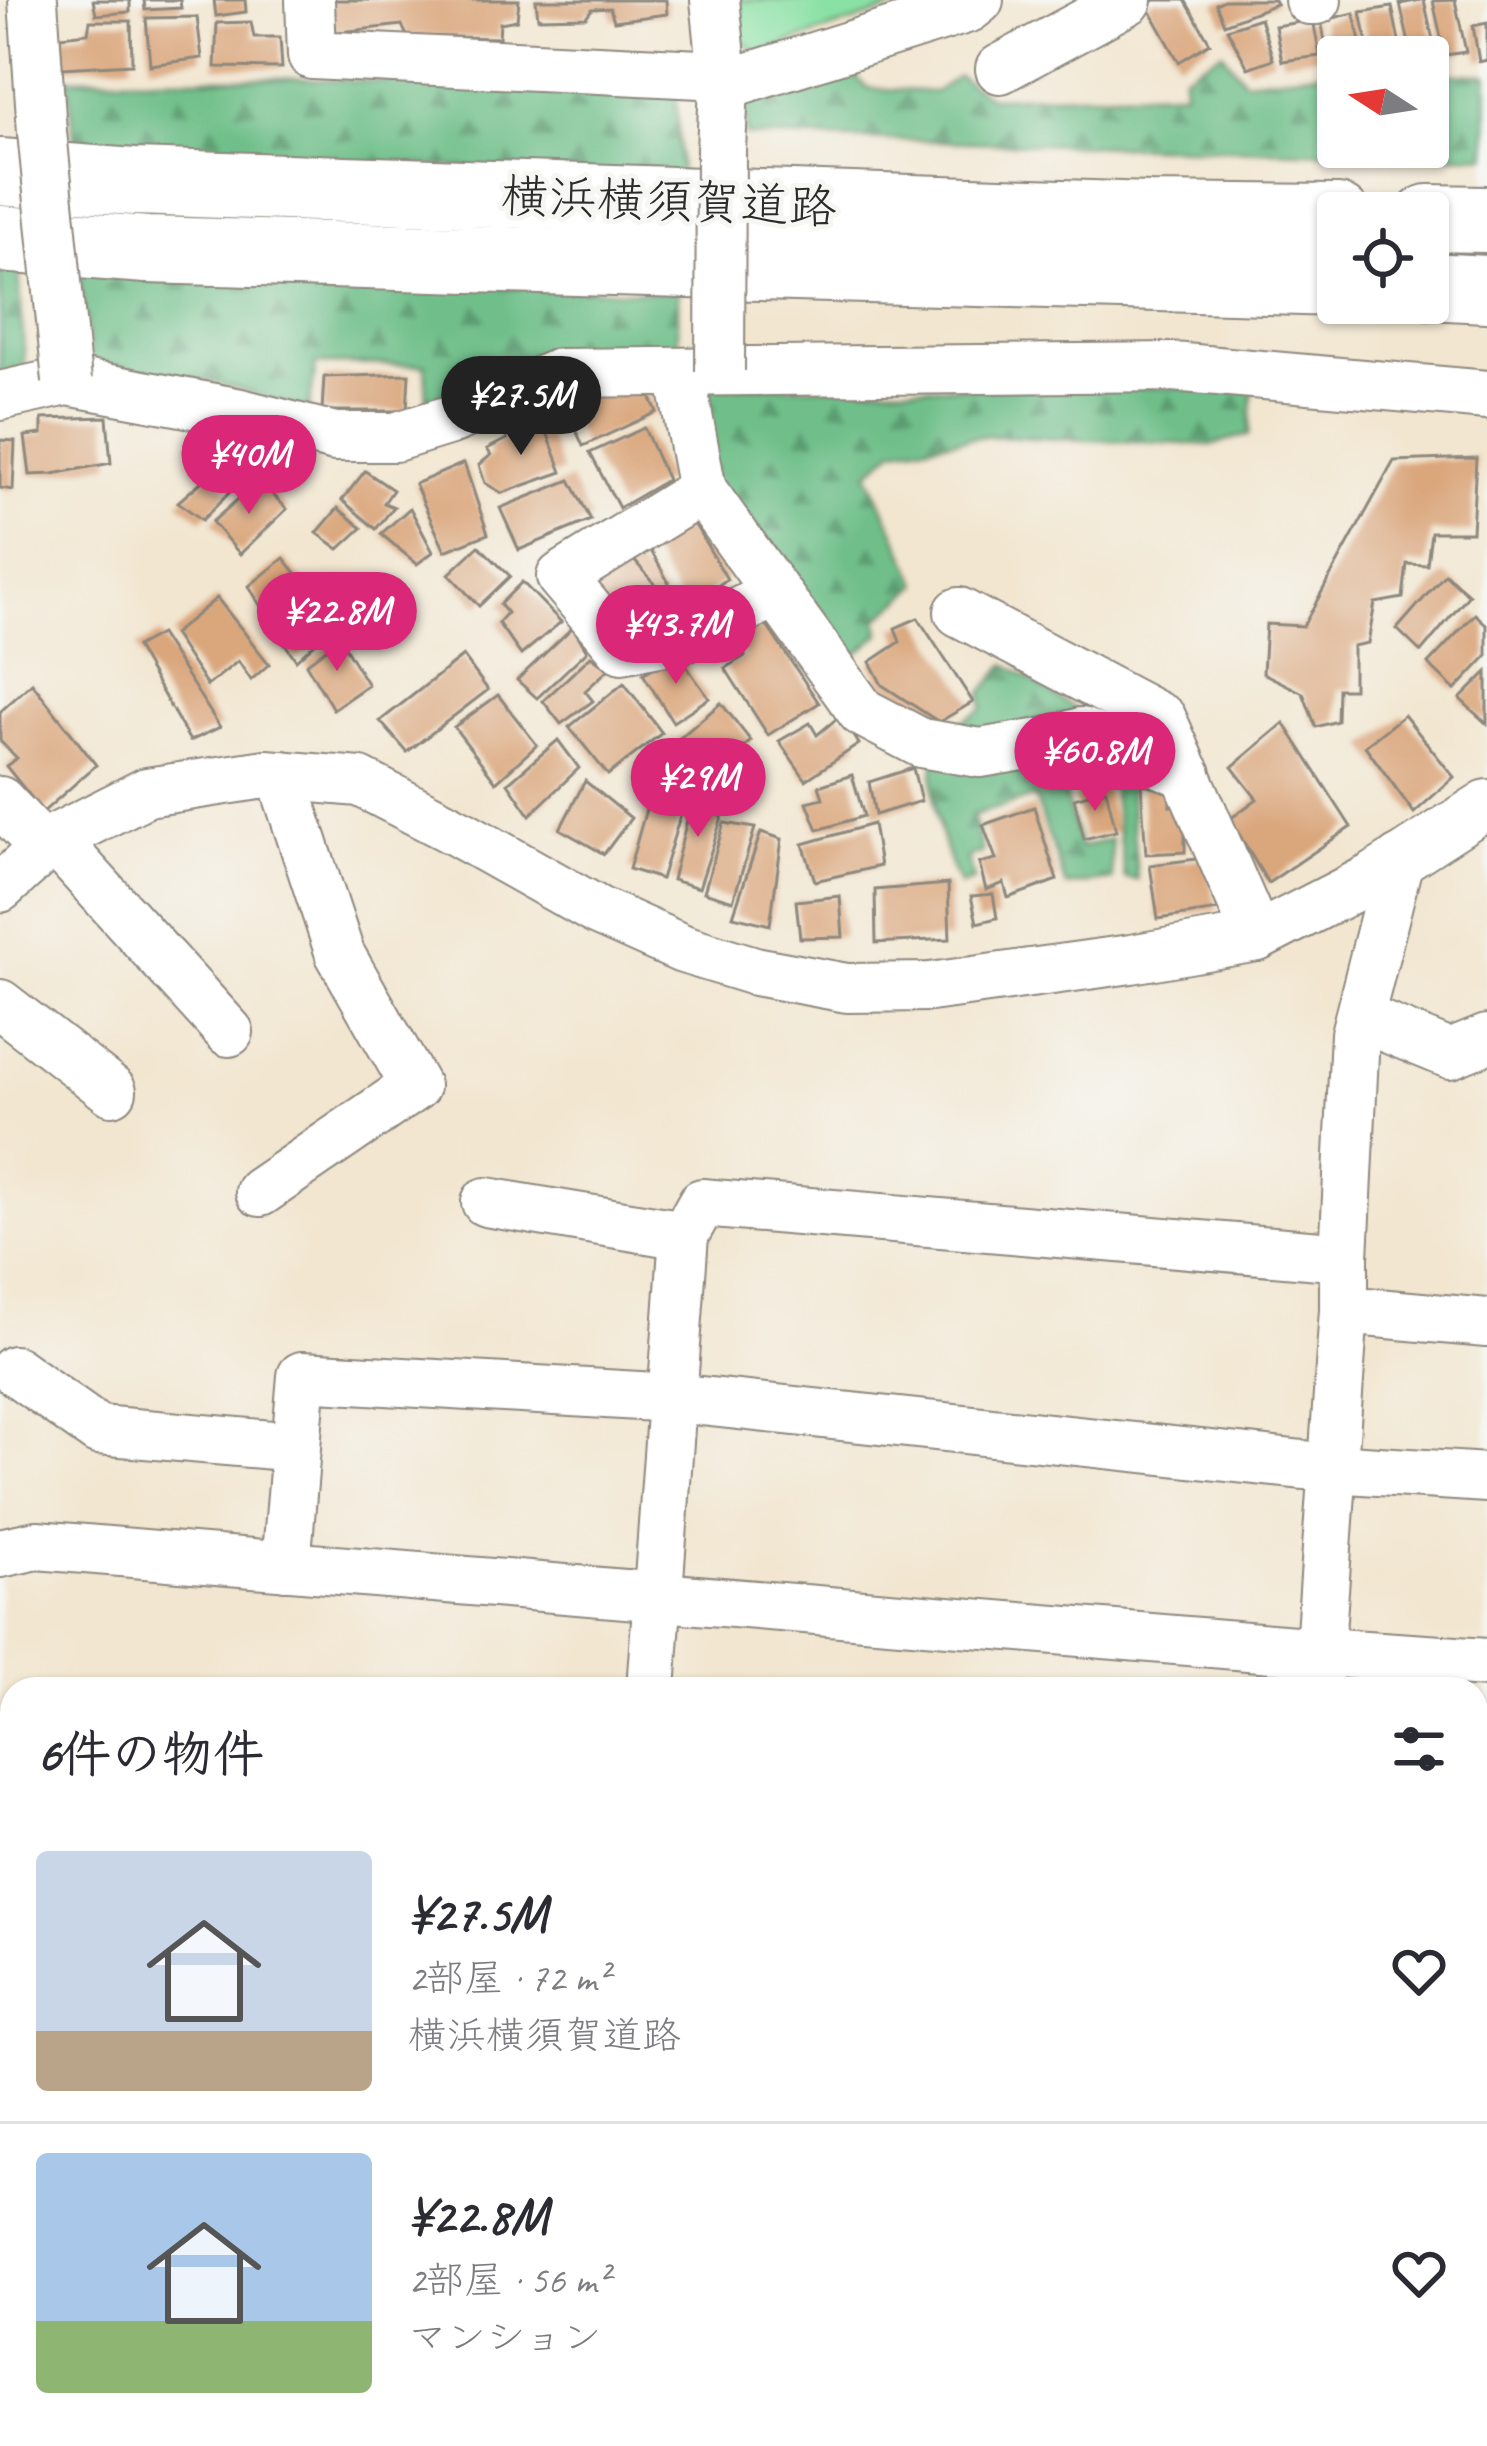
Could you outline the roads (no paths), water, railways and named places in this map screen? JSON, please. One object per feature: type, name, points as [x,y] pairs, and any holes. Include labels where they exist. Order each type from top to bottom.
[{"type":"highway","name":"横浜横須賀道路","points":[[21,152],[134,182],[1317,218]]},
{"type":"highway","points":[[1449,218],[1487,219]]},
{"type":"highway","name":"横浜横須賀道路","points":[[0,239],[147,250],[1317,282]]},
{"type":"highway","points":[[1449,287],[1487,289]]},
{"type":"street","points":[[33,0],[21,152],[67,381]]},
{"type":"street","points":[[310,0],[312,55],[723,80],[969,8],[979,0]]},
{"type":"street","points":[[715,0],[723,80],[721,150],[699,372],[702,490],[862,712],[921,743],[980,753],[1081,731],[1187,774]]},
{"type":"street","points":[[1000,70],[1128,0]]},
{"type":"street","points":[[0,396],[67,381],[236,412],[335,437],[394,436],[450,420],[559,373],[1173,367],[1487,395]]},
{"type":"street","points":[[702,490],[561,577],[622,649],[687,638],[775,593]]},
{"type":"street","points":[[959,612],[1162,719],[1257,937]]},
{"type":"street","points":[[0,888],[49,843],[147,792],[266,774],[360,782],[598,911],[682,949],[755,971],[847,988],[931,987],[1257,937],[1374,878],[1487,804]]},
{"type":"street","points":[[260,1192],[416,1086],[340,954],[281,775]]},
{"type":"street","points":[[0,801],[49,843],[229,1031]]},
{"type":"street","points":[[1318,1670],[1344,1310],[1355,1034],[1399,860]]},
{"type":"street","points":[[0,1004],[112,1091]]},
{"type":"street","points":[[1360,1017],[1450,1054],[1487,1039]]},
{"type":"street","points":[[486,1202],[684,1235]]},
{"type":"street","points":[[651,1677],[684,1235],[702,1203],[1344,1257]]},
{"type":"street","points":[[1344,1310],[1487,1323]]},
{"type":"street","points":[[14,1370],[98,1430],[296,1447]]},
{"type":"street","points":[[286,1566],[302,1376],[673,1398],[1333,1468],[1487,1478]]},
{"type":"street","points":[[0,1553],[37,1545],[658,1597],[1318,1670],[1487,1663]]}]
